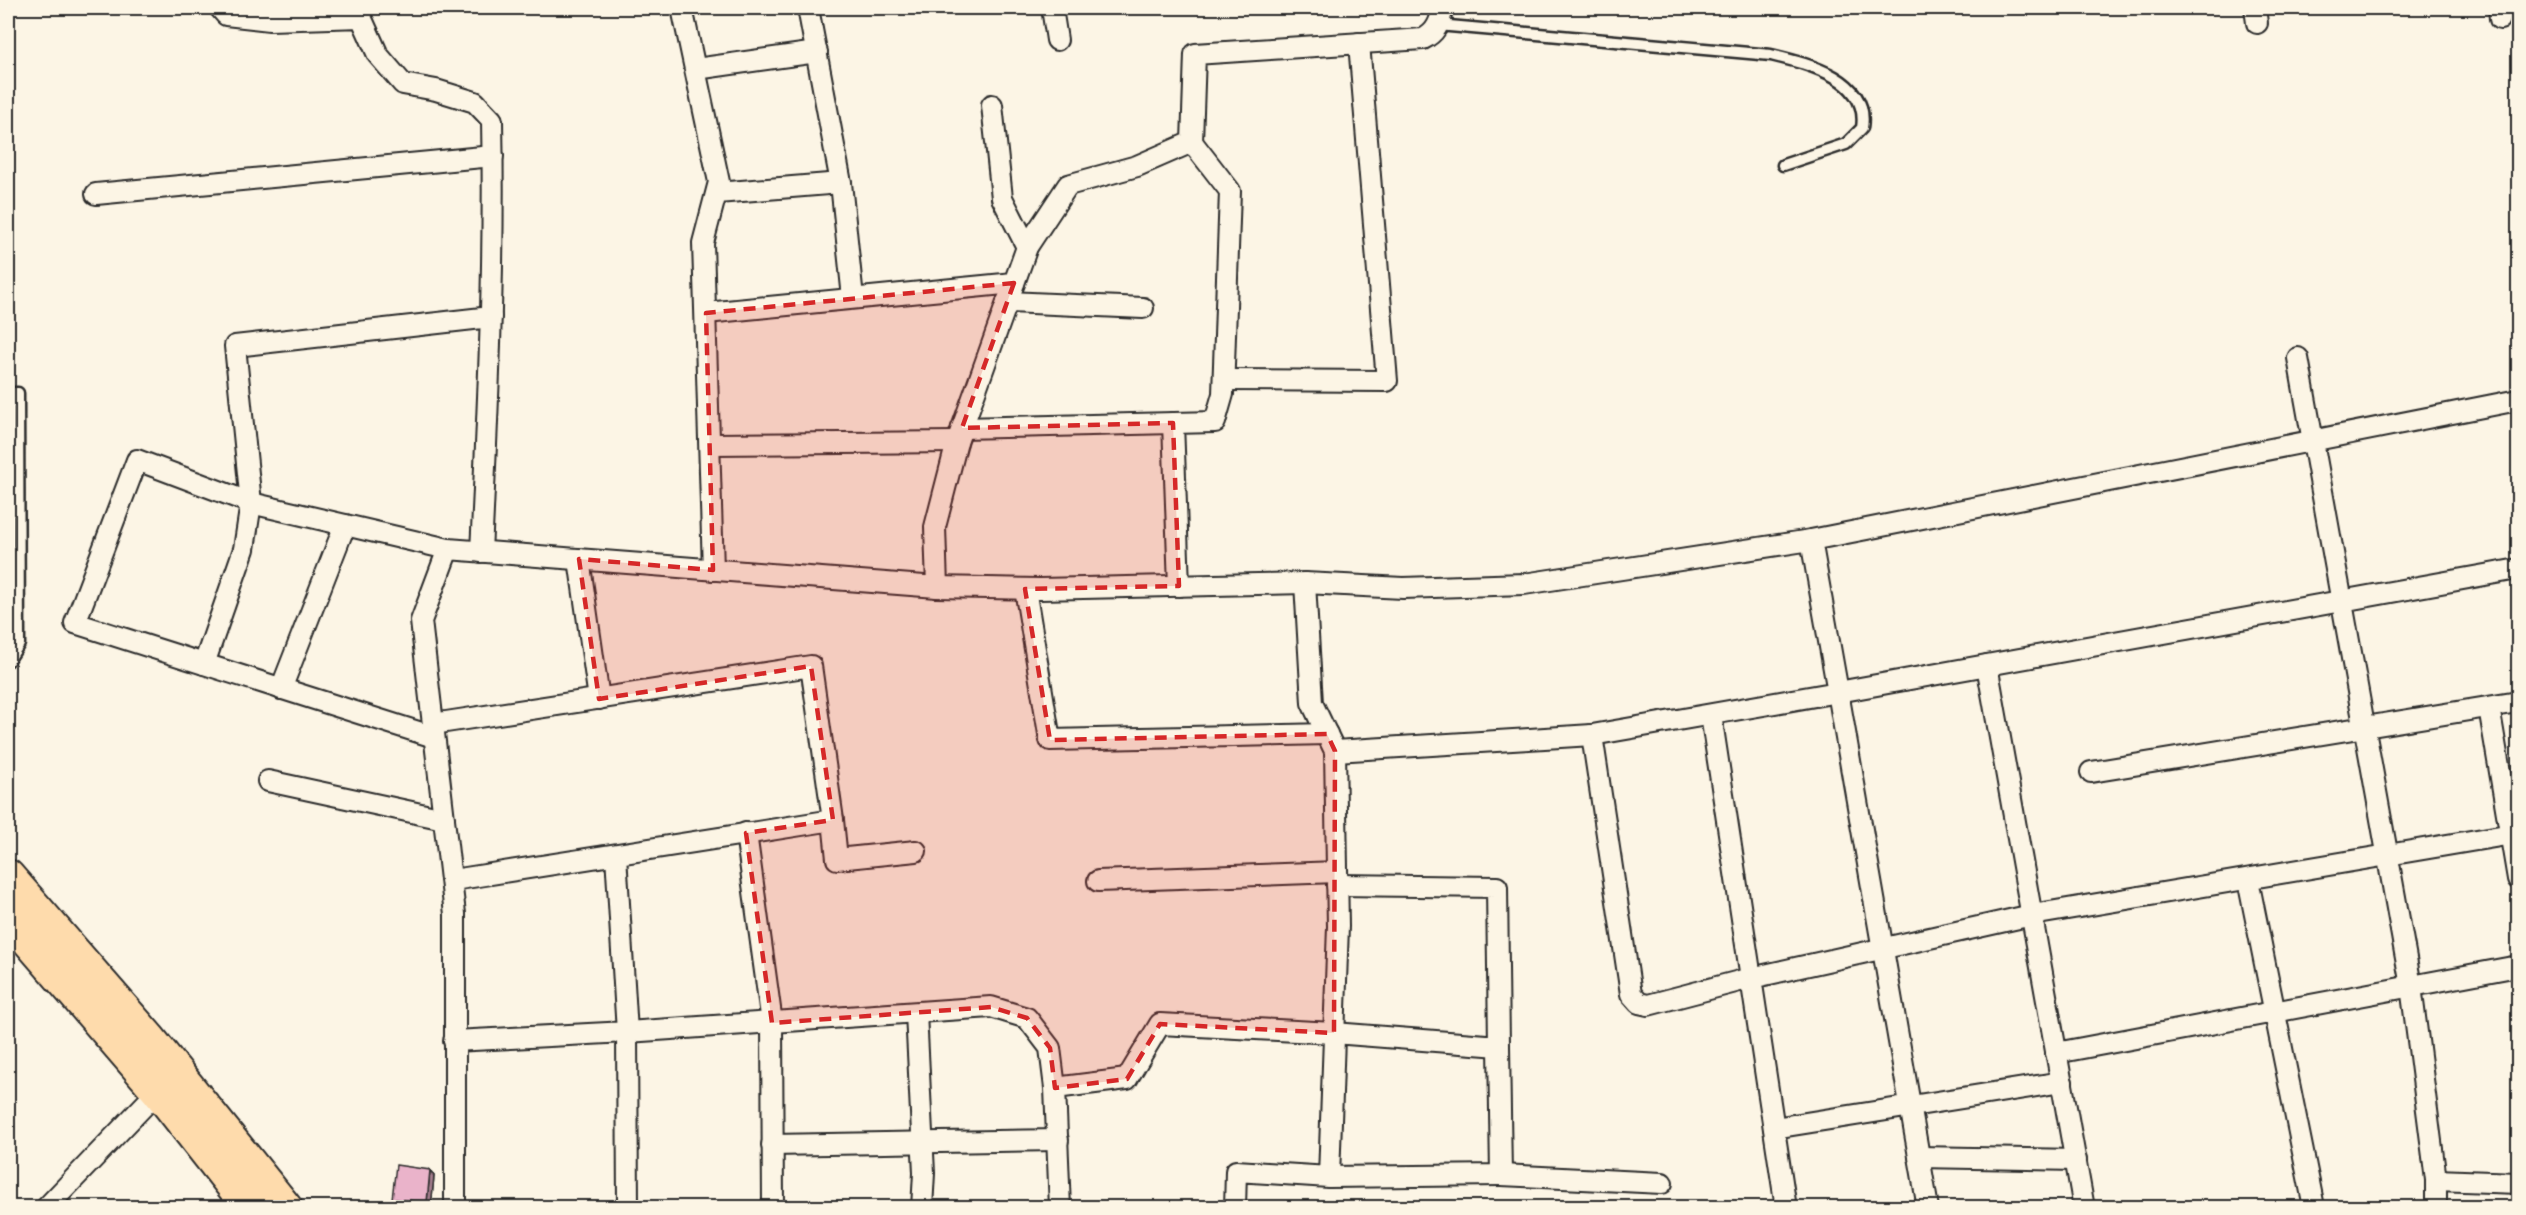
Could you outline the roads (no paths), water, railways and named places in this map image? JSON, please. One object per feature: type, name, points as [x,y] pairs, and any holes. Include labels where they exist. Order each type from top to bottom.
[{"type":"main road","points":[[8,876],[150,1039],[286,1208]]},
{"type":"main road","points":[[8,917],[158,1091],[250,1208]]},
{"type":"street","points":[[220,8],[226,15],[270,20],[361,12],[378,55],[404,84],[436,90],[475,102],[492,120],[491,317],[481,552]]},
{"type":"street","points":[[682,8],[720,182],[703,243],[711,444],[713,570]]},
{"type":"street","points":[[808,8],[841,183],[853,298]]},
{"type":"street","points":[[1052,8],[1057,39]]},
{"type":"street","points":[[711,444],[959,435],[1215,422],[1223,394],[1224,380],[1230,191],[1192,142],[1195,54],[1423,39],[1432,35],[1440,16]]},
{"type":"street","points":[[1224,380],[1387,381],[1359,44]]},
{"type":"street","points":[[696,69],[817,52]]},
{"type":"street","points":[[992,105],[1002,198],[1027,247]]},
{"type":"street","points":[[937,587],[935,527],[959,435],[1027,247],[1068,185],[1137,166],[1192,142]]},
{"type":"street","points":[[96,194],[493,156]]},
{"type":"street","points":[[717,193],[841,183]]},
{"type":"street","points":[[706,313],[1014,283]]},
{"type":"street","points":[[1007,302],[1143,308]]},
{"type":"street","points":[[204,664],[244,549],[251,503],[235,346],[491,317]]},
{"type":"street","points":[[2298,358],[2411,986],[2436,1180],[2436,1208]]},
{"type":"street","points":[[916,851],[837,859],[812,666],[599,699],[434,730],[281,688],[75,623],[137,460],[251,503],[448,549],[937,587],[1025,589],[1305,583],[1403,588],[1524,584],[1811,540],[2518,400]]},
{"type":"street","points":[[1173,423],[1179,586]]},
{"type":"street","points":[[281,688],[345,525]]},
{"type":"street","points":[[1811,540],[1928,1208]]},
{"type":"street","points":[[448,549],[421,621],[453,880],[455,1208]]},
{"type":"street","points":[[579,559],[599,699]]},
{"type":"street","points":[[1025,589],[1050,740],[1331,742],[1592,735],[2518,569]]},
{"type":"street","points":[[1305,583],[1312,703],[1331,742],[1337,878],[1329,1177]]},
{"type":"street","points":[[1987,665],[2084,1208]]},
{"type":"street","points":[[2091,772],[2518,702]]},
{"type":"street","points":[[2489,707],[2515,834],[2518,879]]},
{"type":"street","points":[[1711,714],[1786,1208]]},
{"type":"street","points":[[1592,735],[1633,999],[1648,1005],[1751,978],[2032,915],[2515,834]]},
{"type":"street","points":[[268,781],[444,819]]},
{"type":"street","points":[[453,880],[833,820]]},
{"type":"street","points":[[746,832],[772,1023],[773,1208]]},
{"type":"street","points":[[616,855],[627,1032],[628,1208]]},
{"type":"street","points":[[1098,881],[1337,878],[1497,888],[1501,1175]]},
{"type":"street","points":[[2247,880],[2314,1207],[2310,1208]]},
{"type":"street","points":[[2056,1053],[2518,966]]},
{"type":"street","points":[[454,1041],[772,1023],[991,1007],[1027,1018],[1050,1048],[1055,1088],[1060,1208]]},
{"type":"street","points":[[916,1013],[922,1143],[921,1208]]},
{"type":"street","points":[[1055,1088],[1127,1079],[1160,1024],[1334,1033],[1499,1046]]},
{"type":"street","points":[[1773,1128],[2062,1082]]},
{"type":"street","points":[[46,1208],[158,1091]]},
{"type":"street","points":[[772,1146],[1058,1140]]},
{"type":"street","points":[[1919,1157],[2076,1160]]},
{"type":"street","points":[[1235,1208],[1236,1171],[1329,1177],[1501,1175],[1662,1183]]},
{"type":"street","points":[[2436,1180],[2518,1183]]},
{"type":"lane","points":[[1440,16],[1771,55],[1815,66],[1831,75],[1859,98],[1863,108],[1862,128],[1846,144],[1783,165]]},
{"type":"lane","points":[[8,393],[18,393],[20,644],[8,661]]}]
